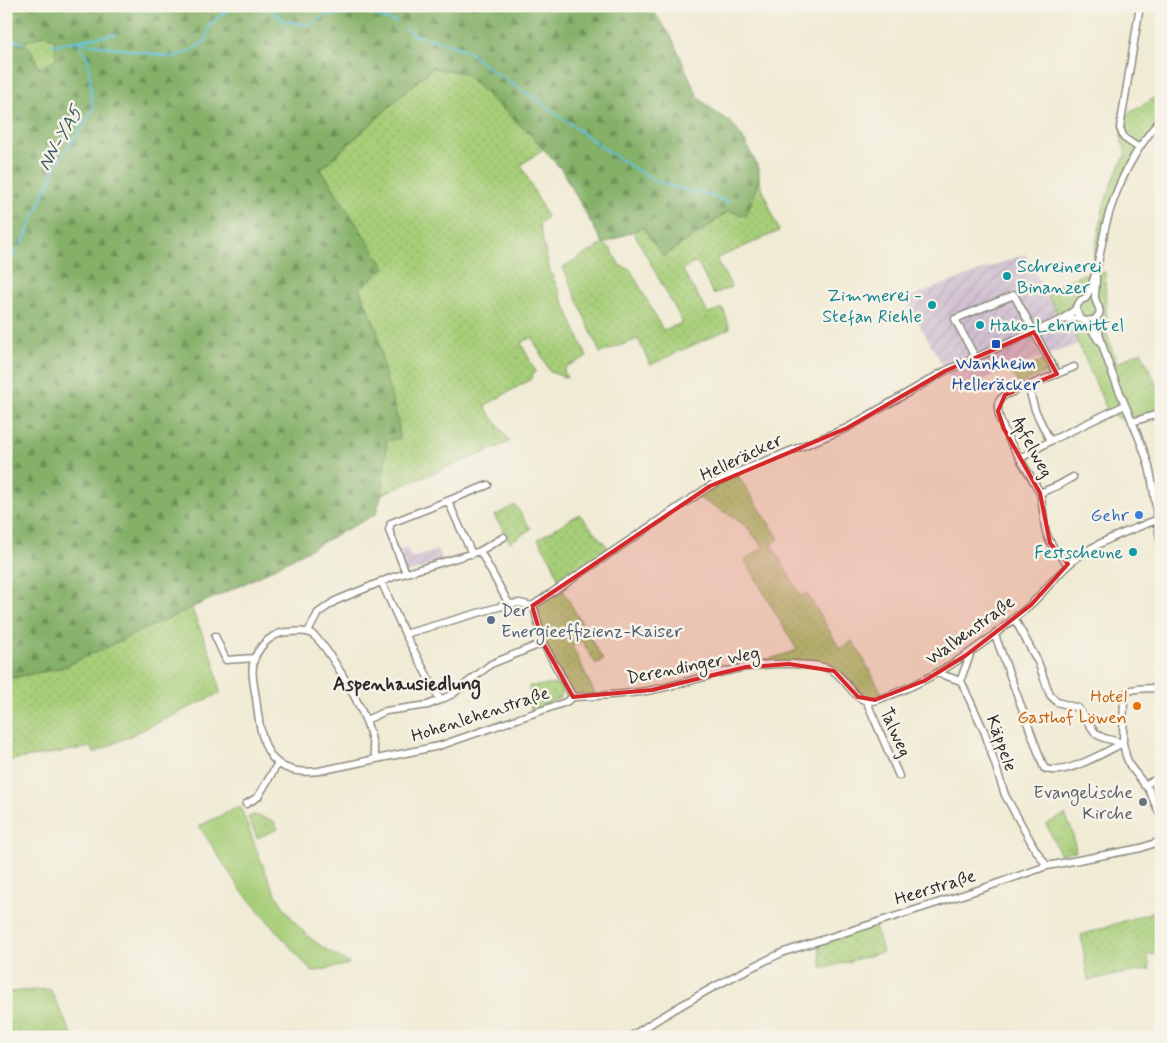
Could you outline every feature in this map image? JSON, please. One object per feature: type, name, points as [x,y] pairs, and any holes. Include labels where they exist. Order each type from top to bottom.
[{"type":"street","points":[[1139,148],[1124,138],[1120,128],[1140,6]]},
{"type":"street","points":[[1100,343],[1096,319],[1100,310],[1095,301],[1096,277],[1106,224],[1114,199],[1128,168],[1139,148],[1161,119]]},
{"type":"street","points":[[1096,277],[1086,298],[1079,302],[1076,310],[1079,318],[1087,322],[1100,343],[1146,459],[1153,481],[1156,499],[1156,520],[1161,544]]},
{"type":"street","points":[[975,357],[955,319],[1014,295],[1057,374]]},
{"type":"street","points":[[1086,298],[1095,301]]},
{"type":"street","name":"Helleräcker","points":[[532,606],[710,486],[736,473],[846,428],[945,371],[1061,320],[1076,310]]},
{"type":"street","name":"Helleräcker","points":[[1061,320],[1079,318]]},
{"type":"street","points":[[1087,322],[1096,319]]},
{"type":"street","name":"Apfelweg","points":[[1068,564],[1055,551],[1047,535],[1040,493],[1004,430],[997,407],[1005,395],[1074,367]]},
{"type":"street","points":[[1028,386],[1035,410],[1050,441]]},
{"type":"street","points":[[1021,458],[1050,441],[1125,405]]},
{"type":"street","points":[[1132,422],[1161,413]]},
{"type":"street","points":[[1040,493],[1073,477]]},
{"type":"street","points":[[406,573],[389,526],[488,486]]},
{"type":"street","points":[[448,501],[472,554]]},
{"type":"street","name":"Walbenstraße","points":[[866,700],[875,700],[920,682],[970,653],[1031,605],[1068,564],[1095,546],[1156,520]]},
{"type":"street","points":[[308,632],[314,618],[326,606],[382,581],[480,551],[504,538]]},
{"type":"street","points":[[480,551],[509,604]]},
{"type":"street","points":[[382,581],[405,634],[440,700]]},
{"type":"street","points":[[405,634],[509,604],[520,603],[532,606],[543,643],[573,697]]},
{"type":"street","points":[[1014,618],[1038,662],[1050,695],[1058,702],[1078,708],[1096,734],[1123,744]]},
{"type":"street","points":[[246,804],[258,797],[278,763],[266,750],[261,735],[252,671],[255,658],[268,640],[277,635],[308,632],[320,642],[366,720],[376,759]]},
{"type":"street","points":[[995,635],[1044,768],[1049,770],[1074,767],[1123,744]]},
{"type":"street","points":[[215,636],[226,660],[255,658]]},
{"type":"street","points":[[366,720],[386,711],[428,705],[440,700],[453,694],[491,664],[543,643]]},
{"type":"street","points":[[937,673],[961,681],[970,653]]},
{"type":"street","name":"Derendinger Weg","points":[[573,697],[626,694],[652,690],[746,667],[789,664],[819,666],[834,671],[858,697],[866,700]]},
{"type":"street","name":"Käppele","points":[[961,681],[985,733],[1005,795],[1046,866]]},
{"type":"street","points":[[1161,688],[1133,689],[1124,695],[1123,744],[1130,766],[1149,790],[1161,817]]},
{"type":"street","name":"Hohenlehenstraße","points":[[278,763],[289,769],[306,773],[439,746],[566,702],[573,697]]},
{"type":"street","name":"Talweg","points":[[866,700],[899,776]]},
{"type":"street","points":[[1144,785],[1161,778]]},
{"type":"street","name":"Heerstraße","points":[[630,1037],[724,982],[784,952],[984,888],[1046,866],[1141,848],[1161,840]]},
{"type":"highlighted area","points":[[1034,332],[1057,374],[1005,395],[998,411],[1004,429],[1040,493],[1050,543],[1068,564],[1031,605],[965,656],[924,681],[875,700],[858,697],[834,671],[789,664],[746,667],[652,690],[573,697],[543,643],[532,606],[710,486],[847,428],[945,371]]},
{"type":"shaded area","points":[[1025,254],[1061,320],[1068,320],[1078,344],[988,377],[958,392],[905,299]]},
{"type":"shaded area","points":[[407,548],[411,558],[439,550],[443,562],[406,573],[398,551]]},
{"type":"green space","points":[[6,6],[650,6],[671,36],[698,97],[715,112],[732,123],[744,140],[759,168],[759,180],[746,216],[729,211],[663,257],[643,227],[603,244],[561,169],[532,136],[464,73],[432,68],[321,169],[385,268],[359,289],[377,330],[384,370],[398,420],[400,439],[387,440],[382,494],[376,514],[250,581],[61,668],[6,679]],"holes":[[[44,35],[55,39],[56,58],[43,67],[38,67],[31,49],[24,42]]]},
{"type":"green space","points":[[44,35],[55,39],[56,58],[43,67],[38,67],[31,49],[24,42]]},
{"type":"green space","points":[[432,68],[464,73],[532,136],[543,149],[521,165],[547,217],[539,224],[549,268],[587,357],[567,366],[564,371],[567,378],[550,372],[532,337],[521,343],[536,372],[532,375],[533,378],[484,406],[510,442],[382,494],[387,440],[384,370],[377,330],[359,288],[321,169]]},
{"type":"green space","points":[[1161,94],[1161,119],[1118,187],[1097,272],[1105,272],[1107,335],[1117,363],[1141,351],[1161,395],[1161,413],[1142,419],[1127,420],[1108,412],[1068,320],[1061,320],[1045,290],[1091,271],[1104,205],[1112,182],[1125,155],[1121,140],[1121,118]]},
{"type":"green space","points":[[759,180],[779,231],[716,259],[732,287],[713,294],[697,262],[682,269],[708,313],[723,308],[730,328],[650,365],[638,339],[600,353],[563,267],[603,244],[611,249],[620,266],[630,269],[663,330],[683,323],[633,231],[643,227],[663,256],[704,230],[729,211],[746,216]]},
{"type":"green space","points":[[1044,360],[1049,371],[1018,384],[1012,374]]},
{"type":"green space","points":[[736,473],[779,538],[771,544],[801,597],[807,593],[840,649],[852,641],[884,697],[866,700],[834,671],[819,666],[746,667],[797,650],[745,560],[763,547],[746,526],[695,496]]},
{"type":"green space","points":[[515,505],[531,529],[510,542],[494,516]]},
{"type":"green space","points":[[579,514],[612,552],[561,587],[603,660],[596,664],[582,641],[572,646],[596,696],[573,697],[543,643],[532,606],[561,586],[552,562],[538,539]]},
{"type":"green space","points":[[191,607],[214,662],[220,693],[94,753],[91,747],[6,761],[6,679],[61,668]]},
{"type":"green space","points":[[560,684],[563,691],[560,698],[531,710],[529,686]]},
{"type":"green space","points":[[240,806],[265,871],[281,903],[302,930],[313,940],[350,964],[312,972],[240,889],[199,826]]},
{"type":"green space","points":[[254,815],[274,821],[278,829],[257,838],[248,817]]},
{"type":"green space","points":[[1065,815],[1072,830],[1076,851],[1060,854],[1046,824]]},
{"type":"green space","points":[[1161,909],[1161,953],[1147,955],[1150,969],[1088,980],[1081,935]]},
{"type":"green space","points":[[874,922],[883,952],[822,969],[818,940]]},
{"type":"green space","points":[[50,989],[73,1037],[6,1037],[6,992]]},
{"type":"waterway","points":[[79,42],[171,57],[191,51],[206,41],[209,25],[230,8],[270,8],[284,21],[311,25],[326,14],[340,16],[348,6]]},
{"type":"waterway","points":[[373,6],[378,17],[396,22]]},
{"type":"waterway","points":[[406,27],[413,35],[437,40],[468,51],[491,70],[534,98],[616,157],[655,181],[706,194],[730,203]]},
{"type":"waterway","points":[[52,45],[115,34]]},
{"type":"waterway","points":[[6,37],[22,43]]},
{"type":"waterway","name":"NN-YA5","points":[[22,244],[57,164],[93,110],[88,59],[79,43]]},
{"type":"waterway","points":[[8,264],[18,249]]},
{"type":"place","name":"Schreinerei Binanzer","points":[[1007,276]]},
{"type":"place","name":"Zimmerei - Stefan Riehle","points":[[932,305]]},
{"type":"place","name":"Hako-Lehrmittel","points":[[980,325]]},
{"type":"place","name":"Wankheim Helleräcker","points":[[996,344]]},
{"type":"place","name":"Gehr","points":[[1139,515]]},
{"type":"place","name":"Festscheune","points":[[1133,552]]},
{"type":"place","name":"Der Energieeffizienz-Kaiser","points":[[491,620]]},
{"type":"place","name":"Hotel Gasthof Löwen","points":[[1137,706]]},
{"type":"place","name":"Evangelische Kirche","points":[[1143,802]]},
{"type":"district","name":"Aspenhausiedlung","points":[[407,683]]}]
